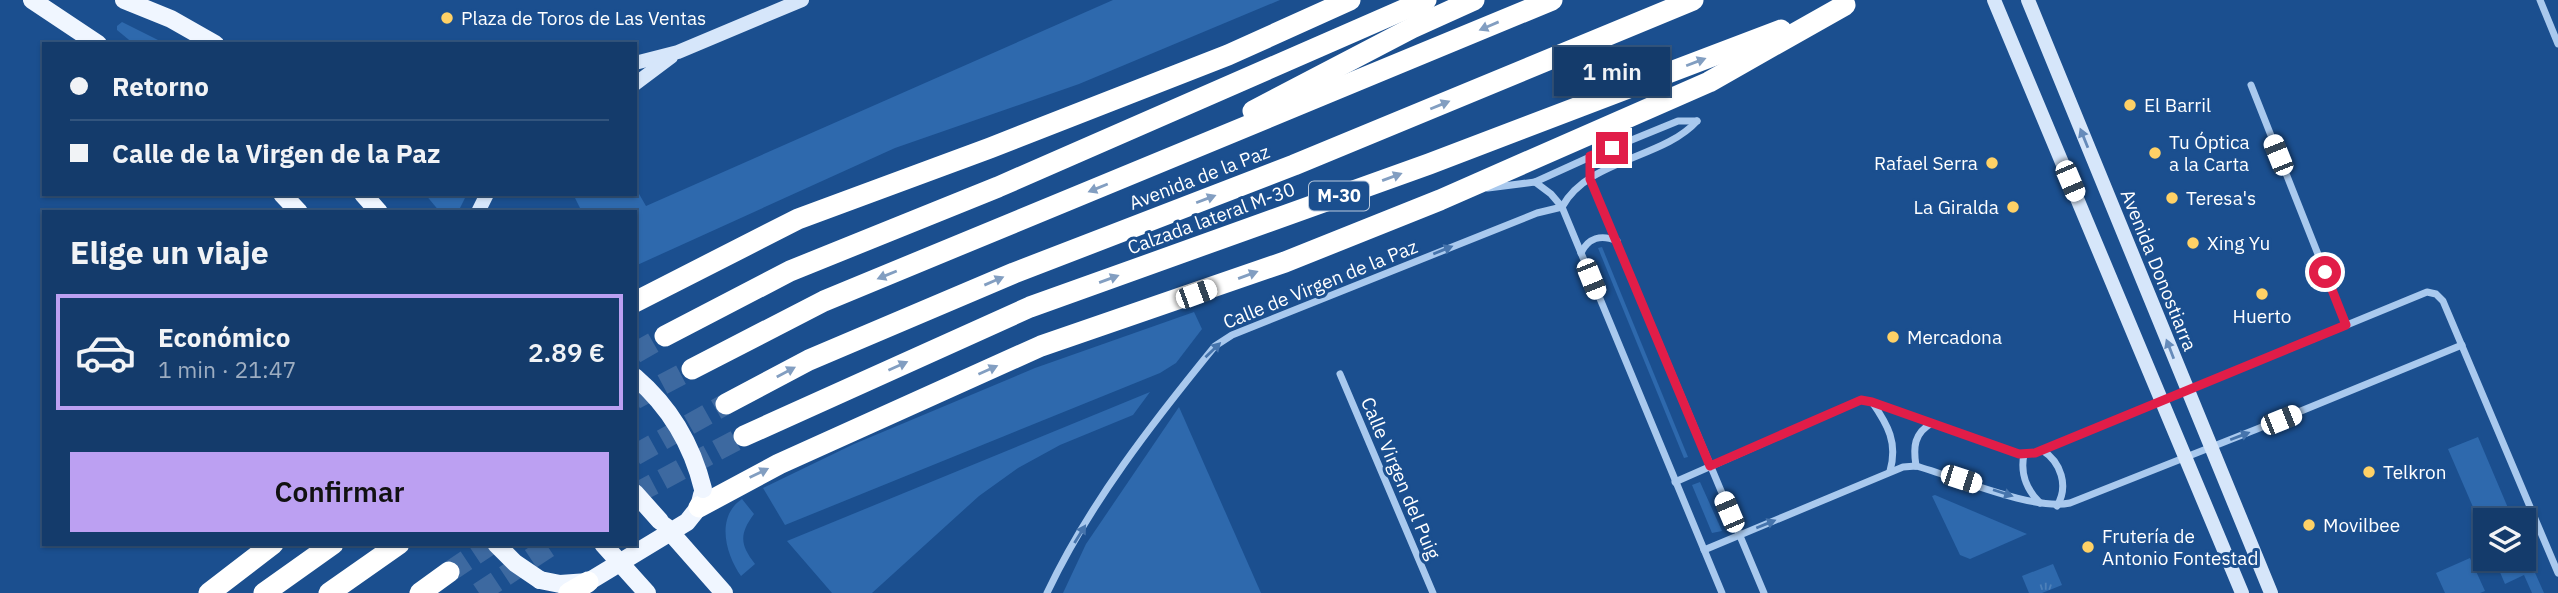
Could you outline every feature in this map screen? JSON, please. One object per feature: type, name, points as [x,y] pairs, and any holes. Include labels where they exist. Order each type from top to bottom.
[{"type":"highway","points":[[637,301],[798,219],[1228,55],[1350,0]]},
{"type":"highway","points":[[665,335],[790,271],[998,187],[1426,0]]},
{"type":"highway","points":[[1125,177],[1400,35],[1474,0]]},
{"type":"highway","name":"Avenida de la Paz","points":[[692,369],[824,301],[1552,0]]},
{"type":"highway","name":"Avenida de la Paz","points":[[726,404],[809,360],[1014,273],[1294,165],[1693,0]]},
{"type":"highway","points":[[701,498],[1041,346],[1285,262],[1440,200],[1709,82],[1852,3]]},
{"type":"highway","name":"Calzada lateral M-30","points":[[744,436],[1030,307],[1429,164],[1852,3]]},
{"type":"highway","points":[[209,593],[269,546]]},
{"type":"highway","points":[[264,593],[329,546]]},
{"type":"highway","points":[[328,593],[396,546]]},
{"type":"highway","points":[[421,593],[449,572]]},
{"type":"highway","points":[[569,593],[588,582]]},
{"type":"main road","points":[[32,0],[95,42]]},
{"type":"main road","points":[[124,0],[171,19],[211,42]]},
{"type":"main road","points":[[284,196],[297,210]]},
{"type":"main road","points":[[365,196],[377,210]]},
{"type":"main road","points":[[497,546],[515,563],[540,580],[559,584],[588,582],[621,564],[666,527],[687,522],[701,498],[697,464],[686,437],[664,405],[637,379]]},
{"type":"main road","points":[[637,495],[724,593]]},
{"type":"main road","points":[[605,546],[647,593]]},
{"type":"street","points":[[637,62],[678,52],[802,0]]},
{"type":"street","name":"Avenida Donostiarra","points":[[2028,0],[2271,593]]},
{"type":"street","points":[[2540,0],[2558,44]]},
{"type":"street","points":[[1996,5],[2242,593]]},
{"type":"street","points":[[637,83],[678,52]]},
{"type":"street","points":[[2251,85],[2346,325]]},
{"type":"street","points":[[1440,200],[1482,189],[1535,182],[1590,156],[1678,121],[1697,121],[1684,134],[1590,179],[1572,194],[1562,207]]},
{"type":"street","points":[[1590,156],[1590,179],[1764,593]]},
{"type":"street","points":[[1535,182],[1562,207],[1722,593]]},
{"type":"street","name":"Calle de Virgen de la Paz","points":[[1046,593],[1059,566],[1123,465],[1215,346],[1232,335],[1524,218],[1562,207]]},
{"type":"street","points":[[1581,253],[1592,239],[1608,237],[1617,241]]},
{"type":"street","points":[[1675,482],[1861,400],[2019,454],[2042,450],[2427,292],[2436,294],[2443,301],[2558,572]]},
{"type":"street","points":[[1704,550],[1890,471],[1916,466],[2040,503],[2057,506],[2070,503],[2462,345]]},
{"type":"street","name":"Calle Virgen del Puig","points":[[1340,374],[1433,593]]},
{"type":"street","points":[[1872,402],[1888,427],[1894,444],[1890,471]]},
{"type":"street","points":[[1916,466],[1914,446],[1917,437],[1932,423]]},
{"type":"street","points":[[2042,450],[2051,456],[2064,485],[2063,496],[2057,506]]},
{"type":"street","points":[[2024,454],[2024,479],[2030,492],[2040,503]]},
{"type":"green space","points":[[1113,0],[1280,0],[1079,84],[895,148],[637,265],[637,210],[581,210],[574,196],[637,196],[637,190],[646,206]]},
{"type":"green space","points":[[122,22],[158,42],[132,42],[117,30],[117,26]]},
{"type":"green space","points":[[427,196],[466,196],[459,210],[438,210]]},
{"type":"green space","points":[[1602,247],[1688,457],[1684,458],[1598,248]]},
{"type":"green space","points":[[1194,312],[1202,329],[1176,363],[1160,373],[785,525],[763,488],[854,444],[1035,368]]},
{"type":"green space","points":[[1150,392],[1133,415],[1060,445],[1018,468],[979,496],[872,593],[832,593],[787,541]]},
{"type":"green space","points":[[1179,407],[1261,593],[1063,593],[1086,544]]},
{"type":"green space","points":[[2478,437],[2508,508],[2473,508],[2448,449]]},
{"type":"green space","points":[[1700,482],[1722,531],[1712,533],[1692,485]]},
{"type":"green space","points":[[1932,496],[2027,534],[1970,559],[1960,555]]},
{"type":"green space","points":[[742,499],[754,514],[743,539],[746,551],[755,564],[741,576],[731,558],[726,526],[728,516]]},
{"type":"green space","points":[[2470,558],[2473,571],[2476,571],[2485,591],[2445,593],[2436,573]]},
{"type":"green space","points":[[2053,564],[2062,585],[2042,593],[2029,593],[2022,576]]},
{"type":"green space","points":[[2500,571],[2534,571],[2544,593],[2532,593],[2524,575],[2505,584]]},
{"type":"tunnel","points":[[637,352],[665,336]]},
{"type":"tunnel","points":[[637,398],[692,369]]},
{"type":"tunnel","points":[[637,454],[726,404]]},
{"type":"tunnel","points":[[637,493],[744,436]]},
{"type":"tunnel","points":[[449,572],[488,546]]},
{"type":"tunnel","points":[[479,593],[550,546]]},
{"type":"place","name":"Plaza de Toros de Las Ventas","points":[[447,18]]},
{"type":"place","name":"El Barril","points":[[2130,105]]},
{"type":"place","name":"Tu Óptica a la Carta","points":[[2155,153]]},
{"type":"place","name":"Rafael Serra","points":[[1992,163]]},
{"type":"place","name":"Teresa's","points":[[2172,198]]},
{"type":"place","name":"La Giralda","points":[[2013,207]]},
{"type":"place","name":"Xing Yu","points":[[2193,243]]},
{"type":"place","name":"Huerto","points":[[2262,294]]},
{"type":"place","name":"Mercadona","points":[[1893,337]]},
{"type":"place","name":"Telkron","points":[[2369,472]]},
{"type":"place","name":"Movilbee","points":[[2309,525]]},
{"type":"place","name":"Frutería de Antonio Fontestad","points":[[2088,547]]},
{"type":"route","points":[[1612,148],[1590,156],[1590,179],[1710,466],[1861,400],[2019,454],[2035,453],[2346,325],[2325,272]]}]
